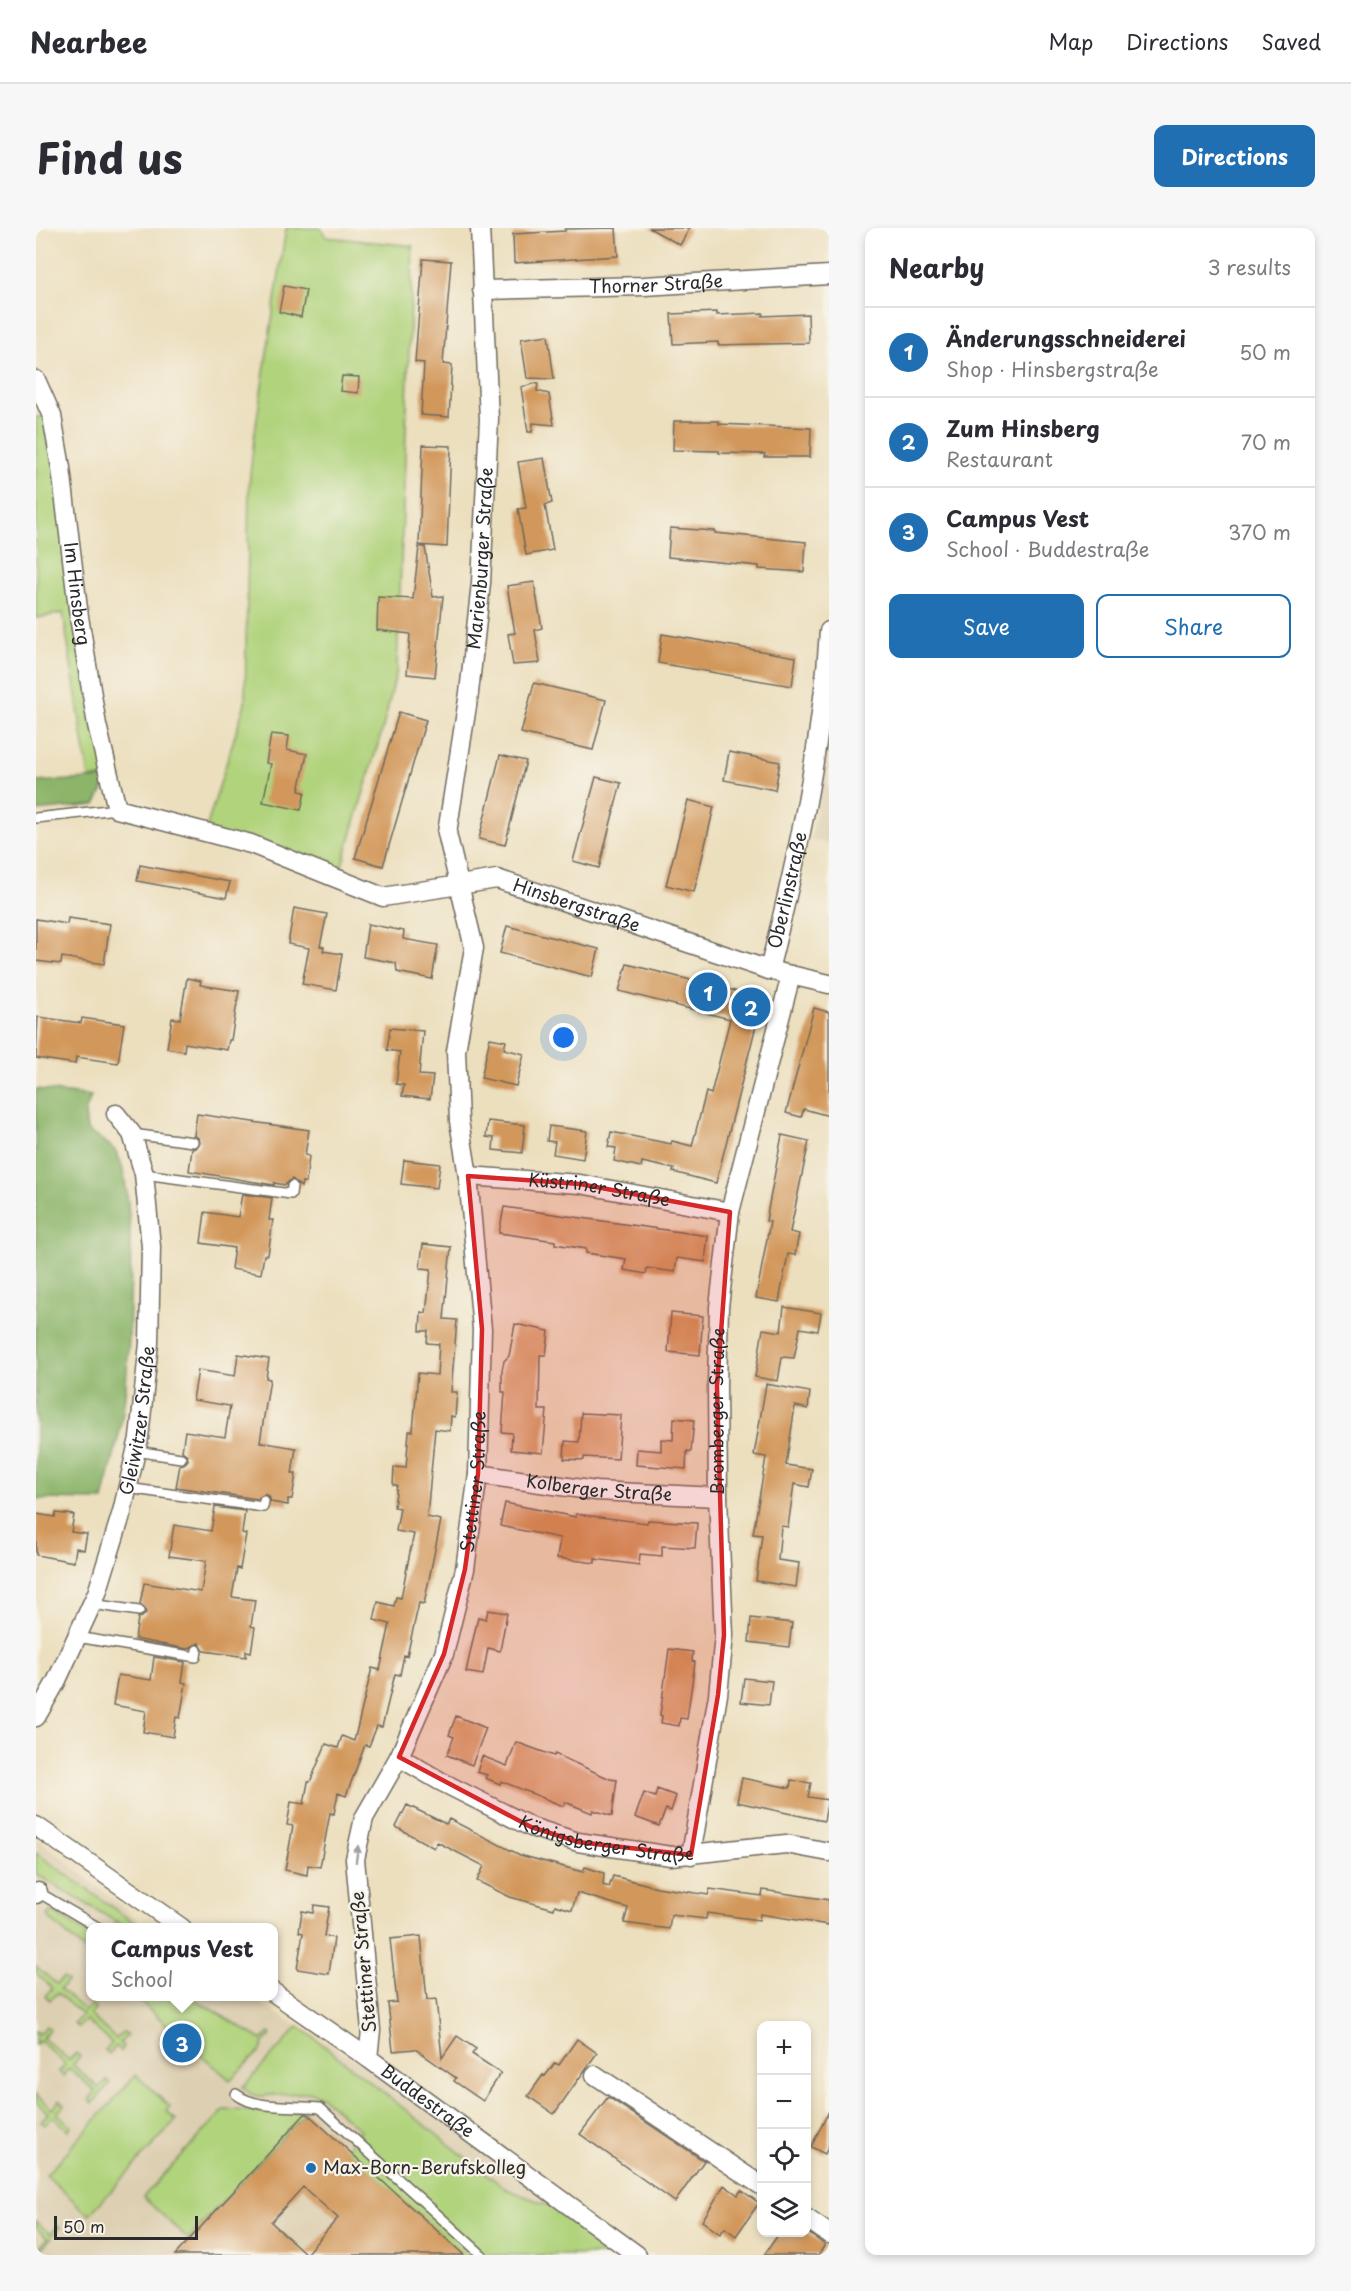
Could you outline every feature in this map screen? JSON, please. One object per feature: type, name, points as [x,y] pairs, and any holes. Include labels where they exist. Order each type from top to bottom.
[{"type":"street","name":"Marienburger Straße","points":[[460,885],[447,833],[469,693],[481,583],[489,419],[480,228]]},
{"type":"street","name":"Thorner Straße","points":[[483,290],[644,286],[829,275]]},
{"type":"street","name":"Im Hinsberg","points":[[36,380],[52,416],[58,447],[79,617],[95,714],[117,809]]},
{"type":"street","name":"Oberlinstraße","points":[[769,970],[809,794],[825,680],[829,631]]},
{"type":"street","name":"Hinsbergstraße","points":[[117,809],[251,844],[383,897],[497,879],[769,970],[829,984]]},
{"type":"street","name":"Stettiner Straße","points":[[368,2058],[371,2030],[355,1859],[364,1818],[399,1757],[444,1654],[465,1569],[478,1474],[482,1329],[468,1176],[459,1121],[456,1051],[474,948],[460,885]]},
{"type":"street","name":"Bromberger Straße","points":[[691,1855],[718,1695],[724,1635],[718,1497],[719,1307],[730,1212],[791,975]]},
{"type":"street","name":"Gleiwitzer Straße","points":[[36,1717],[56,1682],[92,1604],[122,1512],[136,1451],[150,1343],[152,1247],[144,1174],[132,1134],[116,1114]]},
{"type":"street","name":"Küstriner Straße","points":[[468,1176],[580,1184],[730,1212]]},
{"type":"street","name":"Kolberger Straße","points":[[478,1474],[596,1491],[718,1497]]},
{"type":"street","name":"Königsberger Straße","points":[[399,1757],[440,1781],[531,1827],[579,1842],[650,1854],[691,1855],[786,1844],[829,1852]]},
{"type":"street","points":[[36,1826],[175,1923]]},
{"type":"street","name":"Buddestraße","points":[[278,1995],[368,2058],[637,2255]]},
{"type":"street","points":[[595,2075],[757,2183]]},
{"type":"street","points":[[811,2221],[829,2234]]},
{"type":"lane","points":[[36,818],[117,809]]},
{"type":"lane","points":[[132,1134],[193,1142]]},
{"type":"lane","points":[[144,1174],[291,1194],[292,1186]]},
{"type":"lane","points":[[136,1451],[181,1458]]},
{"type":"lane","points":[[128,1488],[263,1507],[264,1501]]},
{"type":"lane","points":[[92,1604],[139,1611]]},
{"type":"lane","points":[[77,1637],[196,1657],[197,1650]]},
{"type":"lane","points":[[37,1892],[90,1923]]},
{"type":"lane","points":[[236,2094],[243,2100],[256,2105],[296,2105],[320,2108],[482,2255]]},
{"type":"highlighted area","points":[[468,1176],[580,1184],[730,1212],[717,1386],[724,1635],[718,1695],[691,1855],[578,1842],[531,1827],[399,1757],[444,1654],[465,1569],[478,1474],[482,1329]]},
{"type":"shaded area","points":[[827,752],[829,752],[829,844],[811,840]]},
{"type":"shaded area","points":[[36,1837],[142,1923],[86,1923],[86,2001],[256,2001],[364,2065],[635,2255],[36,2255]]},
{"type":"green space","points":[[286,228],[321,228],[326,237],[413,246],[397,670],[383,727],[338,879],[205,832],[245,703],[249,485]]},
{"type":"green space","points":[[51,416],[109,777],[89,778],[63,613],[36,618],[36,417]]},
{"type":"green space","points":[[109,778],[95,805],[36,811],[36,782]]},
{"type":"green space","points":[[36,1089],[91,1096],[85,1113],[87,1130],[114,1149],[123,1172],[130,1242],[127,1367],[121,1424],[103,1500],[36,1499]]},
{"type":"green space","points":[[36,1853],[134,1923],[118,1923],[36,1874]]},
{"type":"green space","points":[[51,1911],[86,1933],[86,1952],[47,1916]]},
{"type":"green space","points":[[36,1966],[56,1984],[63,1978],[67,1981],[60,1989],[85,2011],[92,2005],[96,2008],[90,2015],[116,2039],[123,2032],[127,2035],[120,2043],[124,2047],[121,2051],[116,2046],[109,2054],[105,2050],[112,2043],[86,2020],[79,2027],[74,2024],[82,2015],[57,1993],[50,2000],[45,1996],[52,1988],[36,1973]]},
{"type":"green space","points":[[140,2001],[198,2001],[262,2040],[269,2033],[271,2035],[263,2044],[262,2049],[230,2080]]},
{"type":"green space","points":[[46,2026],[50,2029],[43,2038],[69,2060],[76,2053],[80,2056],[73,2065],[99,2088],[107,2080],[110,2083],[93,2103],[89,2100],[95,2091],[69,2068],[63,2076],[59,2072],[65,2064],[40,2041],[36,2045],[36,2031],[40,2034]]},
{"type":"green space","points":[[299,2026],[506,2189],[553,2207],[620,2255],[464,2255],[346,2149],[360,2130],[322,2097],[311,2092],[252,2095],[243,2087]]},
{"type":"green space","points":[[136,2075],[170,2107],[166,2111],[176,2120],[89,2215],[46,2175]]},
{"type":"green space","points":[[36,2095],[52,2109],[60,2100],[65,2105],[57,2113],[71,2126],[68,2130],[53,2117],[45,2124],[41,2121],[48,2113],[36,2102]]},
{"type":"green space","points":[[224,2110],[306,2112],[188,2239],[143,2197]]},
{"type":"green space","points":[[36,2221],[50,2234],[58,2226],[60,2228],[40,2250],[38,2248],[47,2238],[36,2228]]},
{"type":"building","points":[[616,228],[618,256],[514,263],[513,234],[565,231],[565,229]]},
{"type":"building","points":[[649,228],[690,228],[680,245]]},
{"type":"building","points":[[423,259],[451,261],[443,364],[452,365],[449,417],[421,415],[424,363],[415,362]]},
{"type":"building","points":[[284,286],[306,290],[301,317],[279,312]]},
{"type":"building","points":[[717,312],[717,315],[763,313],[762,316],[808,314],[809,343],[673,344],[671,314]]},
{"type":"building","points":[[548,335],[554,379],[527,378],[521,339]]},
{"type":"building","points":[[342,376],[359,377],[358,393],[340,391]]},
{"type":"building","points":[[538,383],[537,391],[549,394],[554,425],[533,423],[532,432],[528,432],[521,387]]},
{"type":"building","points":[[674,421],[719,421],[719,424],[811,428],[810,457],[764,457],[765,454],[673,450]]},
{"type":"building","points":[[423,445],[451,446],[447,547],[419,545]]},
{"type":"building","points":[[544,458],[552,503],[545,505],[553,550],[526,555],[518,509],[526,508],[518,462]]},
{"type":"building","points":[[670,528],[806,542],[804,572],[759,569],[759,566],[668,557]]},
{"type":"building","points":[[419,547],[425,547],[433,597],[443,596],[435,677],[407,674],[410,634],[377,630],[378,597],[413,599]]},
{"type":"building","points":[[534,582],[542,628],[535,630],[540,663],[513,665],[508,634],[515,633],[507,586]]},
{"type":"building","points":[[662,634],[796,657],[792,686],[658,663]]},
{"type":"building","points":[[534,683],[606,700],[593,750],[521,733]]},
{"type":"building","points":[[399,712],[426,720],[383,866],[355,858]]},
{"type":"building","points":[[271,734],[289,736],[287,750],[307,754],[299,791],[305,792],[301,810],[263,802],[271,764],[266,763]]},
{"type":"building","points":[[729,752],[780,762],[775,790],[724,780]]},
{"type":"building","points":[[500,755],[526,761],[505,845],[479,839]]},
{"type":"building","points":[[596,777],[621,783],[599,868],[573,861]]},
{"type":"building","points":[[688,800],[714,807],[694,892],[666,885]]},
{"type":"building","points":[[140,865],[230,882],[226,898],[137,881]]},
{"type":"building","points":[[294,908],[327,914],[320,946],[324,947],[323,951],[342,954],[336,990],[302,984],[309,948],[288,944]]},
{"type":"building","points":[[68,918],[110,924],[104,964],[62,957],[61,964],[36,961],[36,919],[67,924]]},
{"type":"building","points":[[368,924],[404,931],[403,939],[438,945],[432,979],[397,972],[396,963],[363,957]]},
{"type":"building","points":[[507,926],[599,949],[592,977],[500,953]]},
{"type":"building","points":[[627,964],[763,998],[716,1183],[673,1172],[674,1169],[642,1162],[641,1167],[614,1161],[616,1148],[608,1147],[611,1132],[692,1146],[706,1092],[711,1094],[730,1019],[619,991]]},
{"type":"building","points":[[187,978],[201,981],[200,985],[239,991],[231,1040],[229,1040],[227,1050],[185,1043],[184,1051],[167,1048],[172,1018],[180,1019]]},
{"type":"building","points":[[814,1008],[829,1012],[829,1116],[804,1109],[801,1117],[786,1113]]},
{"type":"building","points":[[38,1017],[81,1023],[82,1018],[124,1024],[118,1063],[76,1057],[75,1064],[36,1058]]},
{"type":"building","points":[[390,1028],[423,1031],[419,1075],[433,1076],[430,1099],[402,1096],[404,1085],[396,1084],[400,1052],[387,1050]]},
{"type":"building","points":[[490,1038],[506,1041],[504,1049],[524,1054],[516,1086],[481,1078]]},
{"type":"building","points":[[197,1114],[309,1130],[305,1155],[309,1156],[306,1182],[302,1182],[301,1187],[292,1179],[285,1185],[274,1183],[274,1185],[189,1171],[192,1149],[200,1143],[194,1135]]},
{"type":"building","points":[[488,1121],[525,1125],[522,1153],[493,1150],[494,1138],[486,1137]]},
{"type":"building","points":[[549,1126],[587,1131],[583,1159],[553,1154],[555,1142],[547,1141]]},
{"type":"building","points":[[782,1135],[809,1141],[790,1232],[799,1234],[795,1255],[788,1254],[779,1302],[756,1298],[770,1222],[766,1221]]},
{"type":"building","points":[[404,1160],[440,1164],[437,1188],[401,1184]]},
{"type":"building","points":[[242,1194],[272,1198],[269,1220],[273,1220],[268,1255],[264,1255],[261,1274],[231,1269],[234,1248],[201,1243],[205,1212],[238,1217]]},
{"type":"building","points":[[504,1207],[708,1236],[705,1262],[677,1258],[675,1272],[647,1268],[646,1274],[624,1270],[626,1259],[586,1253],[586,1249],[555,1244],[555,1241],[499,1233]]},
{"type":"building","points":[[423,1244],[451,1247],[444,1319],[457,1320],[451,1392],[457,1392],[455,1417],[451,1416],[450,1431],[435,1429],[427,1517],[441,1520],[424,1604],[419,1603],[407,1656],[404,1655],[400,1675],[395,1674],[382,1727],[377,1726],[369,1746],[365,1745],[346,1796],[338,1793],[334,1814],[330,1813],[320,1867],[308,1865],[307,1875],[285,1870],[293,1826],[287,1825],[291,1802],[304,1804],[308,1782],[310,1782],[326,1744],[338,1748],[342,1736],[354,1741],[372,1668],[380,1670],[390,1624],[374,1620],[378,1602],[394,1606],[396,1597],[401,1598],[414,1534],[396,1531],[400,1508],[394,1507],[397,1485],[393,1485],[394,1467],[406,1468],[409,1431],[413,1431],[418,1373],[437,1375],[439,1344],[427,1343],[428,1331],[420,1331],[421,1312],[426,1313],[431,1269],[420,1268]]},
{"type":"building","points":[[784,1307],[821,1313],[818,1331],[800,1328],[794,1358],[782,1357],[778,1381],[755,1377],[763,1329],[781,1332]]},
{"type":"building","points":[[671,1313],[703,1316],[700,1355],[668,1352]]},
{"type":"building","points":[[515,1324],[549,1331],[546,1355],[540,1355],[539,1410],[547,1410],[543,1453],[511,1450],[512,1433],[502,1432],[505,1392],[502,1392],[502,1370],[504,1361],[509,1356]]},
{"type":"building","points":[[238,1354],[269,1359],[266,1378],[270,1379],[260,1442],[296,1448],[292,1474],[296,1474],[292,1499],[288,1499],[288,1505],[271,1502],[269,1496],[265,1494],[257,1499],[176,1487],[180,1465],[188,1460],[187,1455],[182,1451],[185,1431],[225,1437],[230,1406],[193,1400],[198,1370],[235,1376]]},
{"type":"building","points":[[766,1384],[810,1392],[808,1409],[795,1406],[786,1465],[812,1469],[809,1487],[794,1484],[788,1527],[781,1526],[778,1560],[799,1563],[796,1587],[756,1581],[762,1535],[753,1534],[766,1457],[754,1455]]},
{"type":"building","points":[[581,1413],[621,1415],[618,1459],[584,1457],[584,1460],[564,1459],[565,1441],[579,1442]]},
{"type":"building","points":[[674,1418],[694,1420],[691,1452],[687,1451],[686,1469],[636,1465],[637,1449],[661,1451],[661,1439],[673,1440]]},
{"type":"building","points":[[505,1503],[576,1517],[576,1514],[647,1523],[648,1520],[697,1523],[695,1548],[662,1546],[662,1556],[640,1554],[639,1565],[595,1559],[595,1563],[557,1558],[560,1538],[500,1526]]},
{"type":"building","points":[[215,1507],[245,1511],[242,1533],[246,1534],[232,1597],[255,1600],[251,1626],[255,1627],[251,1652],[246,1651],[246,1657],[204,1651],[199,1643],[187,1649],[135,1639],[138,1618],[146,1613],[145,1608],[140,1604],[144,1583],[201,1592],[206,1561],[169,1556],[174,1525],[211,1531]]},
{"type":"building","points":[[56,1513],[74,1515],[71,1532],[87,1534],[84,1550],[76,1548],[74,1562],[36,1555],[36,1514],[55,1517]]},
{"type":"building","points":[[488,1610],[507,1613],[500,1651],[488,1648],[483,1675],[466,1672],[478,1617],[486,1619]]},
{"type":"building","points":[[751,1618],[792,1623],[789,1647],[749,1642]]},
{"type":"building","points":[[669,1649],[693,1652],[692,1661],[695,1662],[687,1719],[680,1718],[679,1726],[661,1723],[662,1716],[660,1715]]},
{"type":"building","points":[[154,1657],[185,1662],[182,1682],[186,1683],[180,1718],[176,1717],[173,1737],[143,1732],[146,1711],[113,1705],[118,1675],[151,1680]]},
{"type":"building","points":[[744,1678],[772,1681],[769,1705],[741,1702]]},
{"type":"building","points":[[456,1716],[486,1728],[472,1765],[447,1755],[454,1737],[449,1735]]},
{"type":"building","points":[[516,1742],[554,1756],[555,1754],[617,1780],[612,1816],[593,1810],[592,1813],[565,1802],[563,1806],[501,1781],[500,1784],[485,1778],[487,1775],[477,1772],[482,1756],[507,1766]]},
{"type":"building","points":[[742,1778],[790,1788],[791,1780],[811,1783],[808,1797],[828,1800],[824,1821],[737,1802]]},
{"type":"building","points":[[657,1789],[676,1796],[671,1811],[666,1809],[659,1826],[635,1817],[644,1793],[655,1797]]},
{"type":"building","points":[[407,1805],[446,1824],[449,1819],[520,1855],[583,1872],[585,1867],[604,1873],[603,1885],[609,1887],[613,1876],[657,1887],[708,1895],[710,1889],[762,1896],[763,1890],[829,1900],[829,1925],[760,1914],[759,1920],[707,1913],[706,1919],[671,1915],[669,1929],[624,1923],[628,1908],[577,1893],[572,1910],[555,1905],[554,1909],[510,1897],[477,1881],[484,1866],[437,1842],[434,1848],[396,1827]]},
{"type":"building","points":[[314,1905],[329,1907],[324,1936],[334,1938],[329,1974],[297,1969],[303,1933],[299,1932],[302,1911],[313,1913]]},
{"type":"building","points":[[421,1936],[427,2000],[436,1999],[442,2058],[457,2036],[476,2049],[472,2054],[501,2073],[483,2101],[454,2081],[456,2078],[415,2049],[393,2051],[388,2003],[397,2002],[390,1939]]},
{"type":"building","points":[[577,2039],[597,2053],[554,2114],[528,2096],[555,2063],[559,2065]]},
{"type":"building","points":[[608,2097],[704,2161],[675,2202],[580,2134]]},
{"type":"building","points":[[829,2111],[829,2145],[825,2154],[811,2147]]},
{"type":"building","name":"Max-Born-Berufskolleg","points":[[305,2114],[308,2114],[464,2255],[175,2255]],"holes":[[[303,2187],[338,2218],[306,2254],[271,2222]]]},
{"type":"building","points":[[724,2185],[738,2195],[741,2190],[757,2202],[757,2206],[736,2236],[725,2228],[720,2234],[702,2221]]},
{"type":"building","points":[[811,2235],[825,2245],[818,2255],[764,2255],[777,2237],[811,2237]]},
{"type":"place","name":"Änderungsschneiderei","points":[[708,992]]},
{"type":"place","name":"Zum Hinsberg","points":[[751,1007]]},
{"type":"place","name":"Campus Vest","points":[[182,2043]]},
{"type":"place","name":"Max-Born-Berufskolleg","points":[[311,2168]]}]
